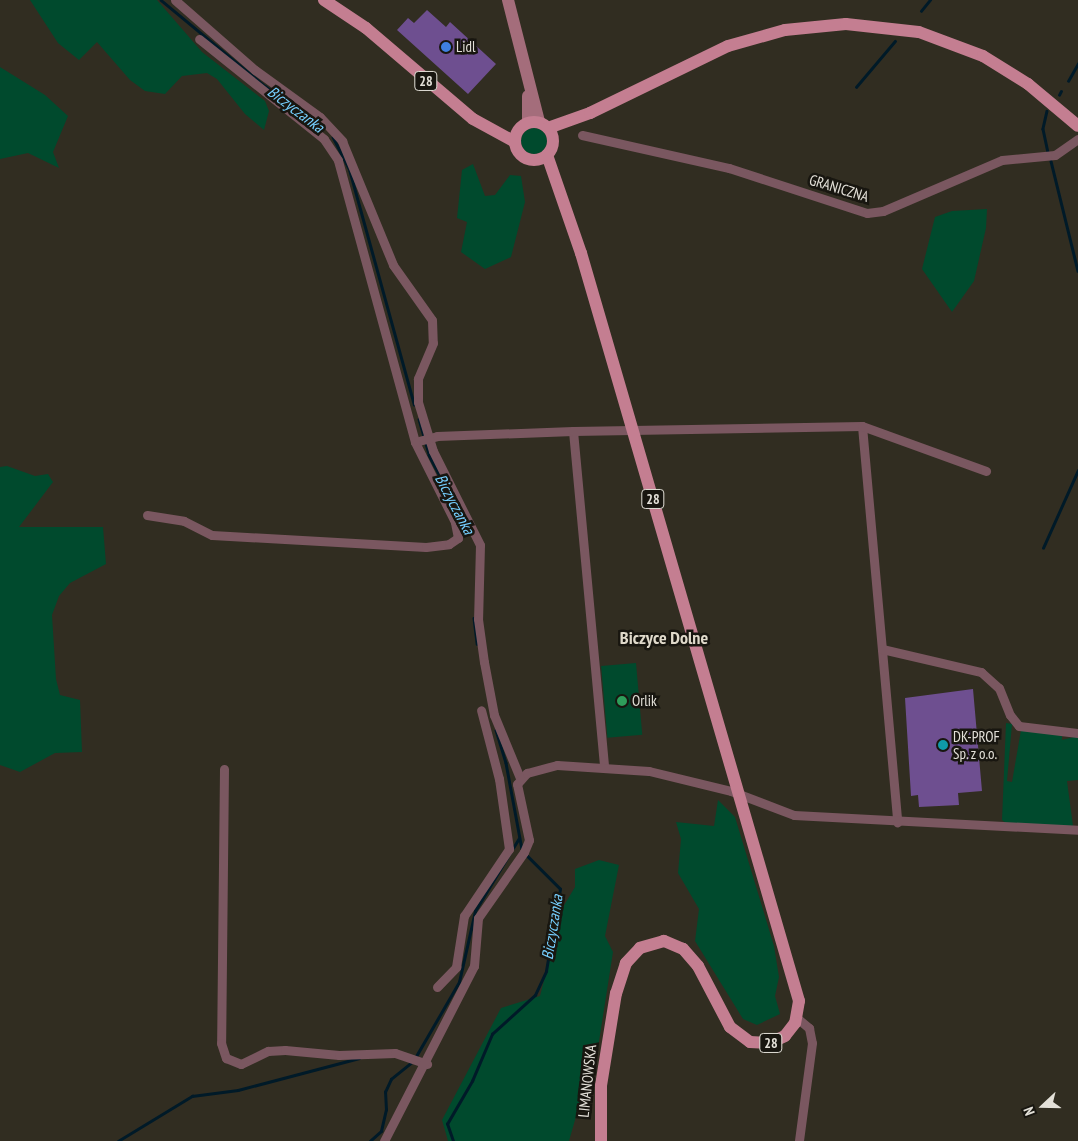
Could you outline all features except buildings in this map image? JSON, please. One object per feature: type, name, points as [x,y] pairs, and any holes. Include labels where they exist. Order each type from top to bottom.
[{"type":"main road","name":"28","points":[[324,0],[366,28],[440,94],[488,128],[516,137],[523,157],[542,158],[564,206],[633,431],[795,980],[797,1018]]},
{"type":"main road","points":[[508,0],[542,128],[542,158]]},
{"type":"main road","points":[[516,137],[590,113],[728,46],[785,30],[846,24],[919,32],[983,56],[1028,84],[1078,126]]},
{"type":"main road","name":"LIMANOWSKA","points":[[601,1141],[599,1108],[611,1025],[626,963],[640,948],[659,941],[676,944],[691,956],[727,1022],[742,1038],[757,1043],[774,1042],[788,1033],[797,1018]]},
{"type":"street","points":[[175,0],[255,70],[303,105],[342,141],[393,265],[432,320],[433,343],[417,388],[428,438],[480,545],[478,619],[494,714],[510,777],[509,849],[464,916],[456,967],[437,987]]},
{"type":"street","points":[[147,515],[184,521],[212,535],[426,547],[450,544],[458,538],[455,522],[415,442],[338,160],[324,139],[199,39]]},
{"type":"street","name":"GRANICZNA","points":[[582,135],[729,168],[867,213],[883,211],[1002,160],[1055,156],[1078,138]]},
{"type":"street","points":[[415,442],[428,438],[573,431],[862,426],[986,471]]},
{"type":"street","points":[[862,426],[897,822]]},
{"type":"street","points":[[573,431],[604,767]]},
{"type":"street","points":[[882,648],[980,672],[999,688],[1010,715],[1019,726],[1078,733]]},
{"type":"street","points":[[384,1141],[427,1064],[474,966],[478,918],[523,855],[529,840],[518,790],[510,777],[481,710]]},
{"type":"street","points":[[510,777],[557,765],[649,771],[740,794],[789,814],[897,822],[1078,830]]},
{"type":"street","points":[[224,770],[221,1043],[226,1058],[241,1064],[268,1051],[285,1050],[338,1054],[395,1053],[427,1064]]},
{"type":"street","points":[[464,916],[478,918]]},
{"type":"street","points":[[797,1018],[808,1028],[812,1043],[799,1141]]},
{"type":"green space","points":[[30,0],[157,0],[202,52],[265,101],[269,111],[264,130],[245,114],[217,79],[207,73],[182,76],[165,94],[145,91],[130,80],[97,42],[79,60],[58,43]]},
{"type":"green space","points":[[0,67],[45,95],[68,116],[53,152],[59,168],[28,153],[0,159]]},
{"type":"green space","points":[[534,128],[543,132],[547,141],[543,150],[534,154],[525,150],[521,141],[525,132]]},
{"type":"green space","points":[[473,164],[485,196],[495,195],[510,175],[521,176],[525,202],[511,257],[485,269],[461,252],[467,222],[457,218],[462,170]]},
{"type":"green space","points":[[987,209],[986,228],[974,281],[952,312],[922,269],[935,217],[952,211]]},
{"type":"green space","points":[[7,466],[35,476],[48,474],[53,482],[19,527],[103,527],[106,564],[70,583],[59,596],[52,615],[56,679],[60,695],[80,700],[82,752],[55,753],[20,772],[0,765],[0,467]]},
{"type":"green space","name":"Orlik","points":[[636,663],[642,735],[607,738],[601,666]]},
{"type":"green space","points":[[1006,723],[1012,724],[1007,781],[1012,782],[1021,730],[1062,734],[1062,740],[1078,736],[1078,780],[1067,781],[1073,826],[1007,824],[1002,820]]},
{"type":"green space","points":[[718,800],[735,817],[774,946],[779,977],[775,996],[780,1014],[757,1025],[743,1019],[695,941],[699,909],[678,873],[681,839],[676,822],[714,826]]},
{"type":"green space","points":[[599,860],[619,865],[605,936],[613,952],[592,1086],[581,1099],[569,1141],[448,1141],[442,1120],[501,1008],[540,996],[563,907],[575,887],[575,869]]},
{"type":"waterway","name":"Biczyczanka","points":[[161,0],[265,86],[322,126]]},
{"type":"waterway","points":[[921,11],[930,0]]},
{"type":"waterway","points":[[856,87],[895,41]]},
{"type":"waterway","points":[[1068,81],[1078,64]]},
{"type":"waterway","points":[[1059,95],[1061,91]]},
{"type":"waterway","points":[[1047,111],[1043,129],[1048,152]]},
{"type":"waterway","name":"Biczyczanka","points":[[333,137],[350,171],[414,404]]},
{"type":"waterway","points":[[1051,161],[1078,271]]},
{"type":"waterway","name":"Biczyczanka","points":[[419,419],[429,455],[459,512]]},
{"type":"waterway","points":[[1043,548],[1078,470]]},
{"type":"waterway","name":"Biczyczanka","points":[[474,618],[477,644]]},
{"type":"waterway","name":"Biczyczanka","points":[[496,730],[506,763],[522,849]]},
{"type":"waterway","points":[[415,1058],[459,982],[475,911],[519,838]]},
{"type":"waterway","name":"Biczyczanka","points":[[453,1141],[447,1124],[472,1081],[492,1034],[535,995],[546,971],[560,889],[525,854]]},
{"type":"waterway","points":[[118,1141],[192,1096],[238,1090],[359,1058]]},
{"type":"waterway","points":[[370,1141],[381,1131],[386,1110],[385,1092],[391,1079],[412,1062]]},
{"type":"place","name":"Lidl","points":[[446,47]]},
{"type":"place","name":"Orlik","points":[[622,701]]},
{"type":"place","name":"DK-PROF Sp. z o.o.","points":[[943,745]]},
{"type":"district","name":"Biczyce Dolne","points":[[664,638]]}]
